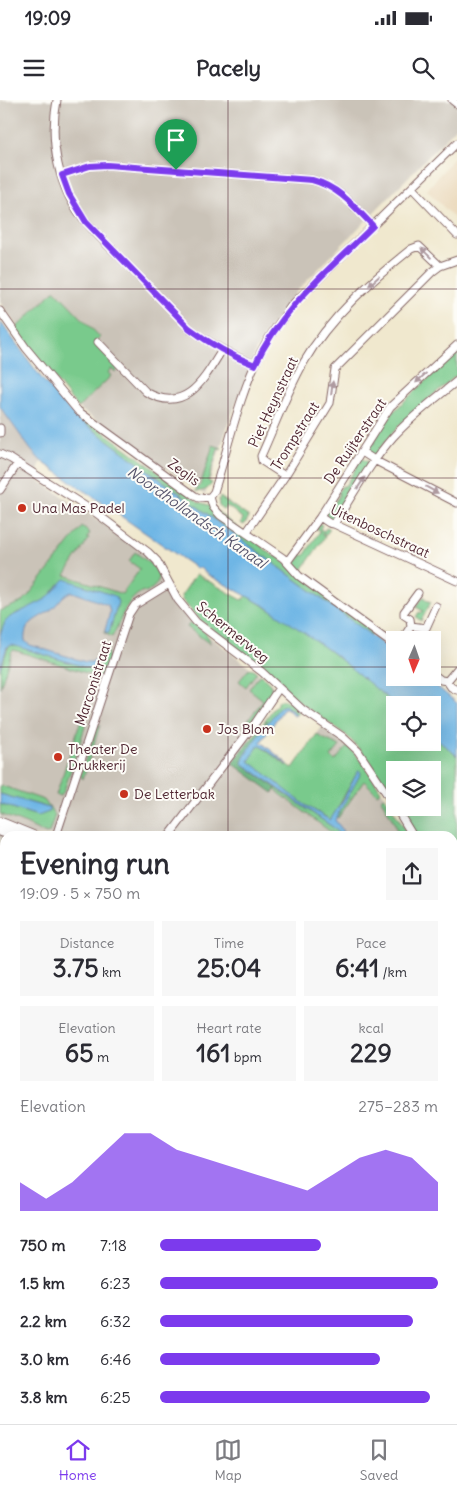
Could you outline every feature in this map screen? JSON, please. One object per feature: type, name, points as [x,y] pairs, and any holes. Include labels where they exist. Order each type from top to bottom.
[{"type":"street","points":[[57,100],[54,129],[56,152],[69,194],[86,222],[189,328],[222,350],[255,365]]},
{"type":"street","points":[[452,100],[457,104]]},
{"type":"street","points":[[210,497],[214,492],[245,391],[255,365],[267,342],[292,306],[457,144]]},
{"type":"street","points":[[62,175],[90,166],[107,165],[312,180],[326,184],[341,194],[373,226]]},
{"type":"street","points":[[412,188],[457,235]]},
{"type":"street","name":"Piet Heynstraat","points":[[285,476],[262,461],[261,456],[304,362],[336,319],[365,290],[411,250],[419,246],[440,266]]},
{"type":"street","name":"Trompstraat","points":[[246,533],[285,476],[330,402],[336,369],[391,312],[440,266],[457,260]]},
{"type":"street","name":"Zeglis","points":[[0,310],[26,348],[78,411],[195,496],[199,498],[210,497],[216,512],[287,562],[299,576],[386,639]]},
{"type":"street","points":[[98,342],[146,392],[165,399],[181,397],[195,389],[206,376],[222,350]]},
{"type":"street","name":"De Ruijterstraat","points":[[287,562],[320,517],[390,408],[457,345]]},
{"type":"street","points":[[334,524],[393,437],[457,381]]},
{"type":"street","points":[[0,428],[0,433]]},
{"type":"street","points":[[362,452],[457,503]]},
{"type":"street","name":"Schermerweg","points":[[0,454],[18,463],[137,542],[157,561],[178,600],[196,622],[262,672],[301,708],[343,737],[358,751],[386,792]]},
{"type":"street","points":[[0,490],[18,463]]},
{"type":"street","name":"Uitenboschstraat","points":[[320,517],[329,524],[334,524],[457,581]]},
{"type":"street","name":"Marconistraat","points":[[58,831],[129,614],[135,605],[168,584]]},
{"type":"street","points":[[408,631],[412,626],[410,618],[404,615],[404,612],[418,593]]},
{"type":"street","points":[[412,626],[426,628],[436,606]]},
{"type":"street","points":[[447,681],[457,668]]},
{"type":"street","points":[[441,680],[447,681],[451,687],[457,690]]},
{"type":"street","points":[[173,831],[256,722],[279,688]]},
{"type":"street","name":"Schermerweg","points":[[401,816],[410,831]]},
{"type":"street","points":[[0,822],[22,831]]},
{"type":"shaded area","points":[[0,100],[457,100],[457,127],[299,289],[267,331],[256,350],[229,422],[205,495],[81,410],[0,302]]},
{"type":"shaded area","points":[[457,154],[457,221],[427,190]]},
{"type":"shaded area","points":[[0,407],[41,461],[36,479],[137,546],[153,562],[175,602],[194,625],[267,680],[278,691],[247,736],[293,768],[322,727],[355,753],[386,799],[386,816],[397,816],[406,831],[0,831]]},
{"type":"green space","points":[[55,290],[100,337],[94,343],[118,369],[115,372],[112,369],[108,372],[111,376],[78,408],[15,329]]},
{"type":"green space","points":[[457,351],[457,375],[403,422],[375,456],[368,452],[369,444],[375,443],[374,441],[391,414]]},
{"type":"green space","points":[[78,413],[199,502],[209,505],[275,557],[277,556],[373,632],[371,635],[76,417]]},
{"type":"green space","points":[[213,445],[222,448],[218,449],[208,481],[212,483],[205,490],[195,491],[200,486]]},
{"type":"green space","points":[[361,458],[371,464],[365,469],[338,511],[339,514],[330,521],[325,515],[326,510],[330,509],[339,495],[338,492],[342,486],[345,486]]},
{"type":"green space","points":[[220,497],[249,517],[244,525],[241,523],[243,518],[227,506],[224,510],[221,508],[219,505]]},
{"type":"green space","points":[[319,523],[322,525],[320,529],[324,531],[326,528],[330,529],[325,536],[323,533],[322,535],[325,537],[302,570],[296,564],[297,560],[301,557],[297,554],[299,553],[304,556],[320,531],[316,528]]},
{"type":"green space","points":[[82,527],[90,533],[87,538],[89,539],[65,575],[122,594],[140,569],[129,561],[135,552],[153,566],[158,582],[145,593],[143,591],[137,595],[127,605],[112,637],[104,633],[105,630],[105,633],[109,633],[117,606],[59,584],[50,596],[39,604],[9,619],[0,635],[0,611],[22,602],[28,596]]},
{"type":"green space","points":[[196,574],[242,600],[247,596],[286,620],[324,647],[386,697],[386,751],[441,751],[441,742],[457,756],[457,831],[414,831],[405,816],[441,816],[441,761],[386,761],[386,786],[367,757],[346,735],[303,705],[264,669],[200,620],[182,600],[181,596]]},
{"type":"green space","points":[[424,596],[426,600],[431,602],[421,621],[416,617],[419,612],[423,611],[416,607]]},
{"type":"green space","points":[[190,623],[203,631],[210,640],[210,644],[187,627]]},
{"type":"green space","points":[[9,645],[88,668],[98,664],[104,650],[107,651],[109,662],[99,677],[14,650],[12,651],[0,688],[0,669]]},
{"type":"green space","points":[[251,669],[257,672],[246,687],[239,681]]},
{"type":"green space","points":[[260,674],[270,684],[272,692],[251,722],[247,722],[263,700],[249,689]]},
{"type":"green space","points":[[280,700],[291,703],[299,713],[297,715],[290,708],[281,706],[269,722],[264,721]]},
{"type":"green space","points":[[266,720],[269,722],[242,761],[243,764],[276,788],[273,793],[232,763]]},
{"type":"green space","points":[[84,721],[85,727],[64,791],[61,796],[56,795],[80,723]]},
{"type":"green space","points":[[98,724],[100,725],[83,779],[80,775]]},
{"type":"green space","points":[[317,734],[340,746],[331,757],[335,761],[349,747],[363,763],[381,791],[377,794],[364,781],[338,818],[336,817],[361,773],[358,771],[331,820],[305,805],[248,761],[259,745],[287,766],[293,768]]},
{"type":"green space","points":[[0,785],[44,800],[55,815],[50,831],[40,831],[0,814],[0,804],[38,816],[49,808],[0,794]]},
{"type":"green space","points":[[276,788],[337,831],[329,831],[275,790]]},
{"type":"green space","points":[[383,797],[386,800],[386,808],[381,799]]},
{"type":"green space","points":[[390,816],[397,816],[406,830],[397,831]]},
{"type":"water","name":"Noordhollandsch Kanaal","points":[[0,321],[43,380],[76,417],[386,646],[386,686],[437,686],[457,703],[457,756],[441,742],[441,696],[386,697],[309,636],[265,606],[208,575],[200,568],[196,568],[41,461],[0,407]]},
{"type":"water","points":[[65,579],[115,596],[118,602],[109,633],[105,632],[110,612],[108,605],[73,592],[64,596],[52,609],[33,621],[25,634],[25,641],[30,645],[86,662],[92,662],[96,658],[99,659],[95,669],[12,645],[7,647],[0,669],[0,635],[5,622],[10,617],[46,599]]},
{"type":"water","points":[[285,705],[296,715],[294,716],[284,708],[261,742],[288,765],[259,745],[249,761],[305,805],[330,820],[358,771],[360,771],[361,773],[335,820],[342,831],[337,831],[242,763],[248,751],[280,707]]},
{"type":"water","points":[[0,794],[49,808],[49,812],[38,816],[0,804]]},
{"type":"place","name":"Una Mas Padel","points":[[22,508]]},
{"type":"place","name":"Jos Blom","points":[[207,729]]},
{"type":"place","name":"Theater De Drukkerij","points":[[58,757]]},
{"type":"place","name":"De Letterbak","points":[[124,794]]},
{"type":"route","points":[[107,165],[176,170],[312,180],[326,184],[341,194],[373,226],[292,306],[280,321],[255,365],[222,350],[189,328],[86,222],[69,194],[62,175],[90,166],[107,165]]}]
